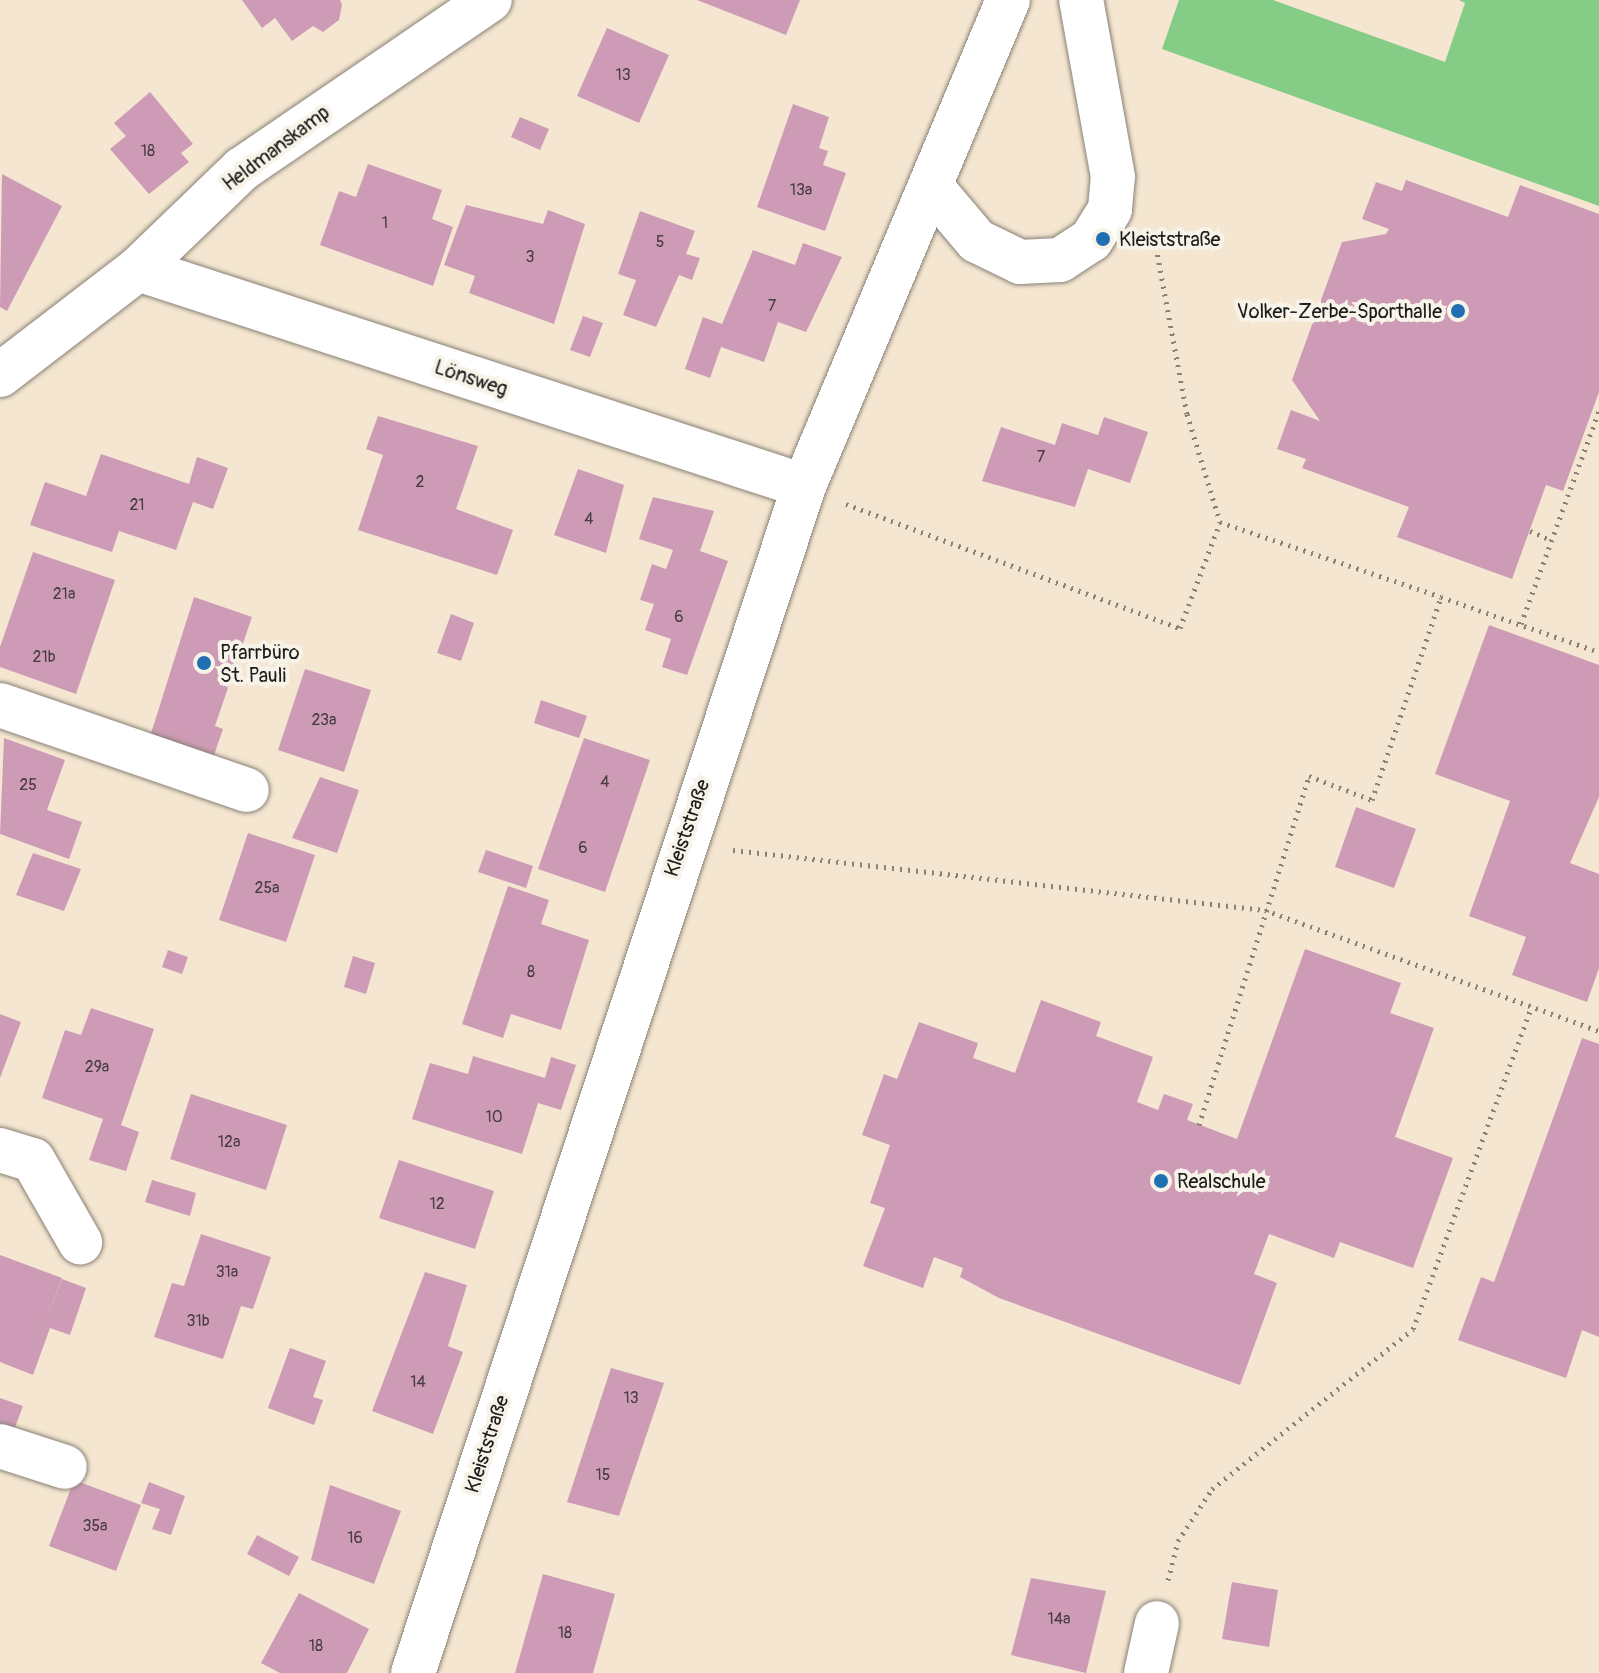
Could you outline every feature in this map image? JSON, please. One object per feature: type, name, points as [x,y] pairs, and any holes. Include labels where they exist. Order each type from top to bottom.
[{"type":"street","name":"Heldmanskamp","points":[[0,375],[138,269],[242,169],[490,0]]},
{"type":"street","name":"Kleiststraße","points":[[413,1673],[804,486],[933,189],[1008,0]]},
{"type":"street","points":[[933,189],[977,241],[1020,262],[1060,260],[1091,240],[1110,209],[1113,177],[1081,0]]},
{"type":"street","name":"Lönsweg","points":[[138,269],[804,486]]},
{"type":"street","points":[[0,705],[247,790]]},
{"type":"street","points":[[0,1150],[33,1160],[80,1242]]},
{"type":"street","points":[[0,1446],[65,1467]]},
{"type":"street","points":[[1146,1673],[1157,1623]]},
{"type":"path","points":[[871,514],[1180,628],[1220,522],[1187,414],[1153,225]]},
{"type":"path","points":[[1521,624],[1596,412]]},
{"type":"path","points":[[1220,522],[1599,652]]},
{"type":"path","points":[[1530,531],[1551,540]]},
{"type":"path","points":[[1199,1125],[1309,776],[1372,800],[1441,597]]},
{"type":"path","points":[[723,849],[1265,910],[1599,1031]]},
{"type":"path","points":[[1157,1623],[1178,1541],[1212,1489],[1413,1329],[1532,1006]]},
{"type":"green space","points":[[1179,0],[1273,0],[1445,62],[1465,3],[1459,0],[1599,0],[1599,206],[1162,49]]},
{"type":"building","points":[[242,0],[340,0],[342,5],[339,20],[323,32],[313,26],[292,41],[275,18],[262,28]]},
{"type":"building","points":[[697,0],[800,0],[786,35]]},
{"type":"building","points":[[607,28],[669,55],[639,123],[577,96]]},
{"type":"building","points":[[150,92],[193,144],[181,153],[189,162],[149,194],[110,149],[126,136],[114,123]]},
{"type":"building","points":[[793,104],[829,117],[819,148],[828,151],[823,165],[846,173],[825,231],[757,207]]},
{"type":"building","points":[[520,117],[549,129],[540,150],[511,137]]},
{"type":"building","points":[[368,164],[442,190],[432,219],[453,227],[433,286],[320,245],[339,191],[356,197]]},
{"type":"building","points":[[2,174],[62,206],[7,311],[0,307]]},
{"type":"building","name":"Volker-Zerbe-Sporthalle","points":[[1406,180],[1508,217],[1520,185],[1599,214],[1599,392],[1563,491],[1546,485],[1512,579],[1397,537],[1409,507],[1302,468],[1306,459],[1277,449],[1291,410],[1320,421],[1292,380],[1342,242],[1386,234],[1389,229],[1362,219],[1376,182],[1402,191]]},
{"type":"building","points":[[466,205],[543,224],[548,210],[585,224],[554,324],[469,293],[475,276],[444,265]]},
{"type":"building","points":[[640,211],[695,231],[686,254],[700,258],[692,280],[679,275],[656,327],[623,315],[636,280],[618,274]]},
{"type":"building","points":[[803,243],[842,257],[806,332],[778,322],[764,362],[721,347],[710,378],[685,369],[703,317],[722,324],[753,250],[795,265]]},
{"type":"building","points":[[583,316],[603,323],[590,357],[570,350]]},
{"type":"building","points":[[378,416],[478,446],[456,509],[513,530],[497,575],[358,530],[383,455],[366,449]]},
{"type":"building","points":[[1104,417],[1148,432],[1130,483],[1088,469],[1075,507],[982,481],[1001,427],[1055,445],[1062,423],[1098,435]]},
{"type":"building","points":[[101,454],[189,484],[197,457],[228,468],[213,509],[193,502],[176,550],[119,531],[112,552],[30,525],[45,482],[86,496]]},
{"type":"building","points":[[578,469],[624,485],[606,553],[554,535]]},
{"type":"building","points":[[653,497],[714,511],[700,551],[728,561],[687,675],[662,667],[671,639],[645,630],[654,604],[640,600],[652,564],[666,569],[673,550],[639,539]]},
{"type":"building","points":[[33,552],[115,580],[76,694],[0,667],[0,647]]},
{"type":"building","name":"Pfarrbüro St. Pauli","points":[[194,597],[252,617],[215,726],[223,729],[213,758],[148,743]]},
{"type":"building","points":[[451,614],[474,623],[461,661],[437,653]]},
{"type":"building","points":[[1489,625],[1599,665],[1599,797],[1570,863],[1599,874],[1599,968],[1587,1002],[1512,975],[1526,937],[1469,916],[1510,801],[1435,774]]},
{"type":"building","points":[[305,669],[371,690],[344,772],[278,750]]},
{"type":"building","points":[[541,700],[587,716],[579,738],[534,723]]},
{"type":"building","points":[[4,738],[65,760],[47,810],[82,822],[69,859],[0,834]]},
{"type":"building","points":[[584,738],[650,760],[605,892],[538,869]]},
{"type":"building","points":[[320,777],[359,790],[337,853],[292,838]]},
{"type":"building","points":[[1356,807],[1416,829],[1394,888],[1335,867]]},
{"type":"building","points":[[248,833],[315,855],[286,942],[219,920]]},
{"type":"building","points":[[486,850],[533,866],[526,888],[478,872]]},
{"type":"building","points":[[33,853],[81,869],[64,911],[16,895]]},
{"type":"building","points":[[508,886],[549,900],[541,924],[589,940],[561,1030],[511,1014],[503,1038],[462,1024]]},
{"type":"building","name":"Realschule","points":[[1305,949],[1401,983],[1390,1013],[1434,1028],[1395,1137],[1453,1158],[1413,1268],[1340,1242],[1334,1258],[1269,1234],[1254,1274],[1277,1283],[1240,1385],[999,1298],[960,1277],[963,1268],[934,1257],[923,1288],[863,1266],[885,1208],[870,1203],[890,1145],[862,1135],[884,1074],[897,1079],[919,1022],[978,1043],[973,1058],[1015,1073],[1041,1000],[1101,1022],[1096,1036],[1153,1057],[1137,1102],[1158,1110],[1164,1094],[1193,1104],[1187,1120],[1237,1139]]},
{"type":"building","points":[[168,950],[188,957],[182,974],[162,967]]},
{"type":"building","points":[[353,956],[375,963],[366,994],[344,987]]},
{"type":"building","points":[[91,1008],[154,1029],[121,1125],[139,1132],[126,1171],[89,1160],[103,1119],[42,1098],[65,1030],[81,1035]]},
{"type":"building","points":[[0,1014],[21,1022],[0,1078]]},
{"type":"building","points":[[1582,1038],[1599,1044],[1599,1337],[1582,1330],[1566,1378],[1458,1340],[1481,1277],[1494,1282]]},
{"type":"building","points":[[473,1056],[545,1078],[551,1057],[576,1065],[561,1110],[538,1103],[522,1154],[412,1119],[430,1063],[468,1074]]},
{"type":"building","points":[[191,1094],[287,1125],[266,1190],[170,1159]]},
{"type":"building","points":[[399,1160],[494,1191],[475,1249],[379,1218]]},
{"type":"building","points":[[152,1180],[196,1193],[190,1216],[145,1202]]},
{"type":"building","points":[[201,1234],[271,1257],[253,1309],[241,1306],[223,1359],[154,1337],[172,1283],[184,1286]]},
{"type":"building","points":[[0,1255],[62,1278],[44,1325],[62,1279],[86,1288],[70,1335],[50,1328],[33,1375],[0,1362]]},
{"type":"building","points":[[425,1272],[467,1285],[448,1346],[463,1352],[433,1434],[372,1411]]},
{"type":"building","points":[[290,1348],[326,1361],[313,1397],[323,1400],[314,1425],[268,1408]]},
{"type":"building","points":[[611,1368],[664,1383],[619,1516],[567,1502]]},
{"type":"building","points":[[0,1398],[23,1406],[14,1430],[0,1425]]},
{"type":"building","points":[[74,1480],[141,1505],[116,1571],[49,1546]]},
{"type":"building","points":[[149,1482],[185,1496],[171,1535],[152,1529],[160,1509],[141,1503]]},
{"type":"building","points":[[330,1485],[401,1511],[374,1584],[311,1560]]},
{"type":"building","points":[[257,1535],[299,1557],[289,1576],[247,1554]]},
{"type":"building","points":[[543,1574],[615,1594],[593,1673],[515,1673]]},
{"type":"building","points":[[1031,1578],[1106,1591],[1086,1673],[1011,1655]]},
{"type":"building","points":[[1232,1582],[1278,1590],[1269,1647],[1222,1639]]},
{"type":"building","points":[[299,1593],[369,1629],[347,1673],[280,1673],[261,1663]]},
{"type":"place","name":"Kleiststraße","points":[[1103,239]]},
{"type":"place","name":"Volker-Zerbe-Sporthalle","points":[[1458,311]]},
{"type":"place","name":"Pfarrbüro St. Pauli","points":[[204,663]]},
{"type":"place","name":"Realschule","points":[[1161,1181]]}]
